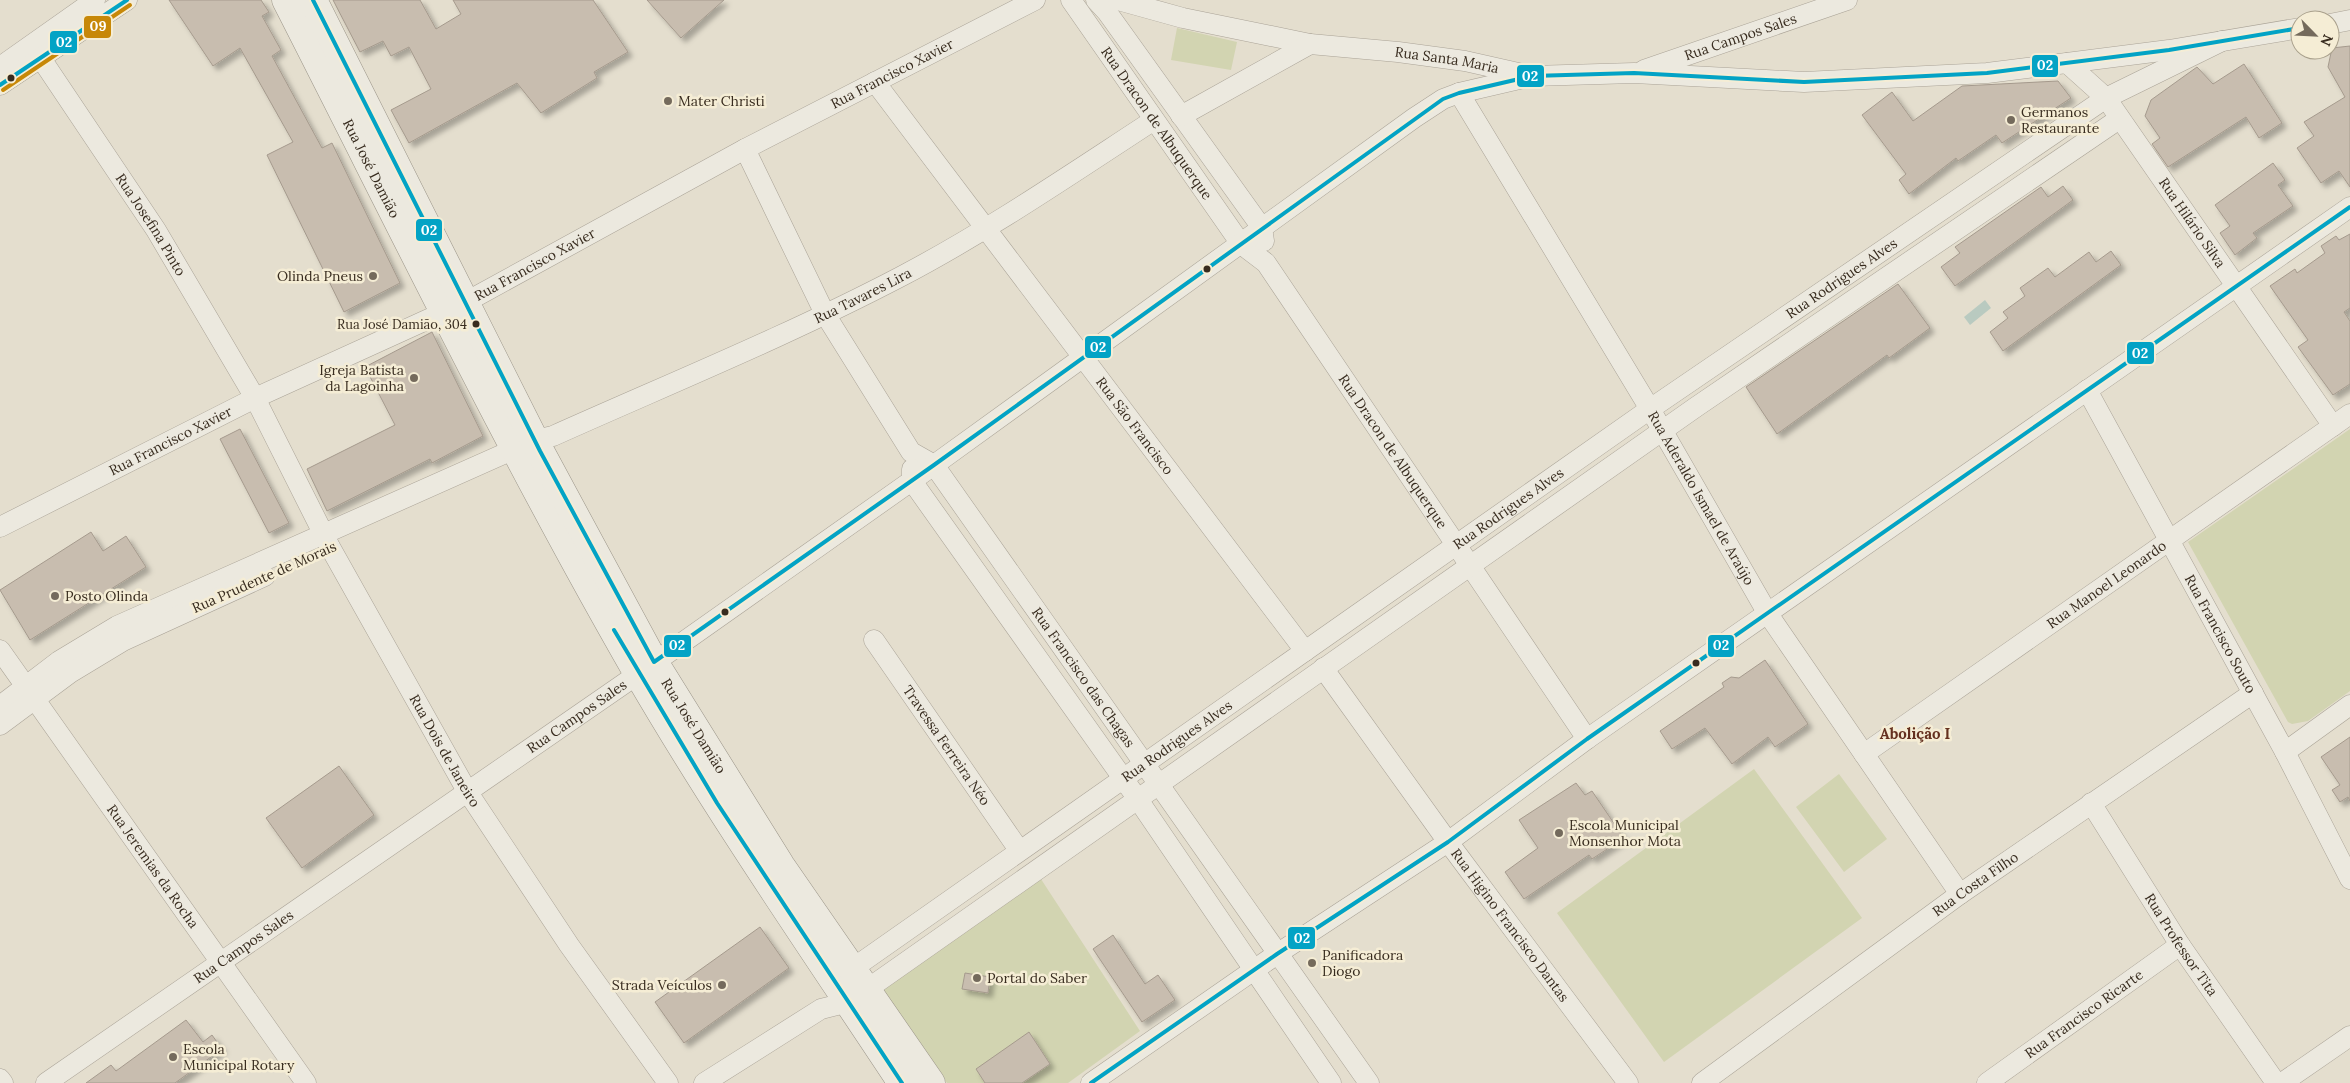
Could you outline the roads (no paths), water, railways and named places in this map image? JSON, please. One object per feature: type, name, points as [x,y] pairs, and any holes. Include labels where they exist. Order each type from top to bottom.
[{"type":"street","points":[[0,67],[95,0]]},
{"type":"street","points":[[0,85],[127,0]]},
{"type":"street","name":"Rua José Damião","points":[[286,0],[532,447],[646,668],[766,879],[931,1083]]},
{"type":"street","name":"Rua José Damião","points":[[313,0],[456,308]]},
{"type":"street","name":"Rua Francisco Xavier","points":[[0,527],[255,398],[456,308],[746,149],[1035,0]]},
{"type":"street","name":"Rua Dracon de Albuquerque","points":[[1071,0],[1241,244],[1266,263],[1471,564],[1587,739]]},
{"type":"street","name":"Rua Dracon de Albuquerque","points":[[1096,0],[1108,12],[1262,228],[1266,263]]},
{"type":"street","name":"Rua Santa Maria","points":[[1118,0],[1183,18],[1310,44],[1456,60],[1493,66],[1532,76],[1634,73],[1804,82],[1987,73],[2222,41],[2290,30]]},
{"type":"street","name":"Rua Campos Sales","points":[[1634,73],[1848,0]]},
{"type":"street","name":"Rua Rodrigues Alves","points":[[704,1083],[821,1009],[1019,850],[1650,408],[2106,98],[2222,41]]},
{"type":"street","points":[[1181,116],[1310,44]]},
{"type":"street","name":"Rua Josefina Pinto","points":[[40,57],[156,230],[255,398]]},
{"type":"street","name":"Rua Hilário Silva","points":[[2066,63],[2106,98],[2333,426]]},
{"type":"street","name":"Rua Campos Sales","points":[[46,1083],[646,668],[912,481],[1414,118],[1443,99],[1459,93],[1532,76]]},
{"type":"street","name":"Rua São Francisco","points":[[875,82],[1305,651]]},
{"type":"street","name":"Rua Aderaldo Ismael de Araújo","points":[[1459,93],[1650,408],[1768,614],[1960,894]]},
{"type":"street","name":"Rua Rodrigues Alves","points":[[850,985],[1137,798],[1663,430],[2120,119]]},
{"type":"street","name":"Rua Tavares Lira","points":[[532,447],[825,314],[902,276],[985,228],[1154,120]]},
{"type":"street","name":"Rua Francisco das Chagas","points":[[746,149],[825,314],[911,452],[934,465],[1277,954],[1370,1083]]},
{"type":"street","points":[[1091,1083],[1277,954],[1448,842],[1587,739],[2350,207]]},
{"type":"street","name":"Rua Francisco Souto","points":[[2087,390],[2285,752],[2350,879]]},
{"type":"street","name":"Rua Dois de Janeiro","points":[[255,398],[328,541],[467,791],[569,946],[668,1083]]},
{"type":"street","name":"Rua Manoel Leonardo","points":[[1864,754],[2350,414]]},
{"type":"street","name":"Rua Prudente de Morais","points":[[0,725],[59,661],[117,626],[328,541],[532,447]]},
{"type":"street","name":"Rua Francisco das Chagas","points":[[911,452],[912,481],[1137,798],[1331,1083]]},
{"type":"street","name":"Travessa Ferreira Néo","points":[[874,640],[1019,850]]},
{"type":"street","name":"Rua Jeremias da Rocha","points":[[0,650],[306,1083]]},
{"type":"street","name":"Rua Higino Francisco Dantas","points":[[1323,668],[1448,842],[1628,1083]]},
{"type":"street","name":"Rua Prudente de Morais","points":[[0,706],[29,693]]},
{"type":"street","name":"Rua Costa Filho","points":[[1702,1083],[1960,894],[2253,693]]},
{"type":"street","points":[[2285,752],[2350,705]]},
{"type":"street","name":"Rua Professor Tita","points":[[2091,803],[2180,945],[2276,1083]]},
{"type":"street","name":"Rua Francisco Ricarte","points":[[1987,1083],[2180,945]]},
{"type":"street","name":"Rua José Damião","points":[[850,985],[902,1083]]},
{"type":"street","points":[[2282,1083],[2350,1036]]},
{"type":"street","points":[[0,1079],[3,1083]]},
{"type":"place","name":"Mater Christi","points":[[668,101]]},
{"type":"place","name":"Germanos Restaurante","points":[[2011,120]]},
{"type":"place","name":"Olinda Pneus","points":[[373,276]]},
{"type":"place","name":"Rua José Damião, 304","points":[[476,324]]},
{"type":"place","name":"Igreja Batista da Lagoinha","points":[[414,378]]},
{"type":"place","name":"Posto Olinda","points":[[55,596]]},
{"type":"place","name":"Escola Municipal Monsenhor Mota","points":[[1559,833]]},
{"type":"place","name":"Panificadora Diogo","points":[[1312,963]]},
{"type":"place","name":"Portal do Saber","points":[[977,978]]},
{"type":"place","name":"Strada Veículos","points":[[722,985]]},
{"type":"place","name":"Escola Municipal Rotary","points":[[173,1057]]},
{"type":"district","name":"Abolição I","points":[[1915,734]]}]
